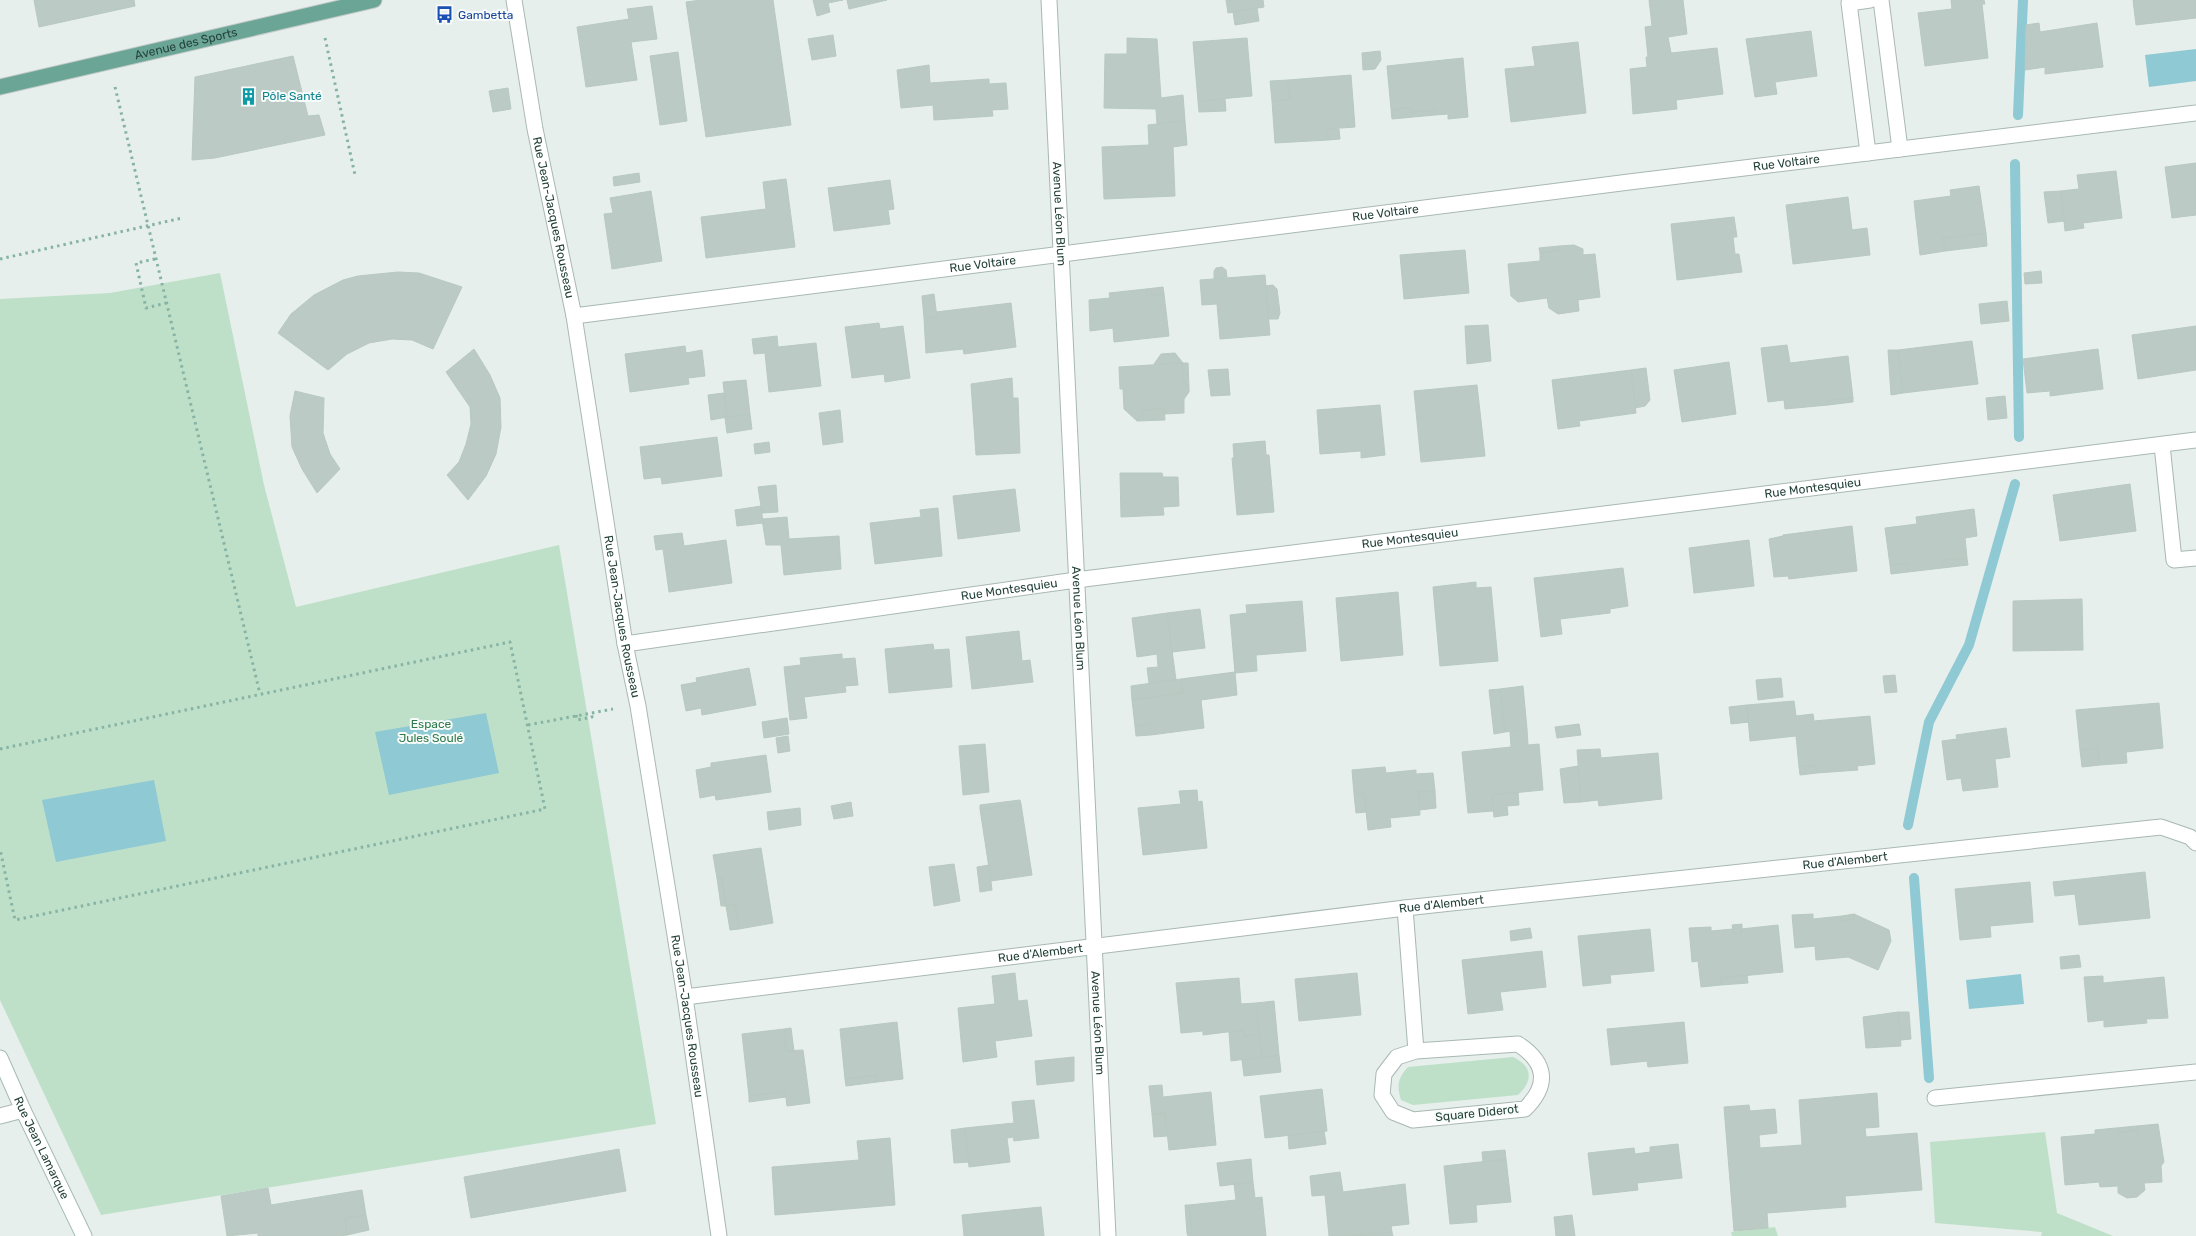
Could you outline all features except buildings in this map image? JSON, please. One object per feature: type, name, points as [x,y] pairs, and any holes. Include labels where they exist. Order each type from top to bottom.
[{"type":"main road","name":"Avenue des Sports","points":[[0,87],[319,13],[351,2],[374,0]]},
{"type":"street","name":"Rue Jean-Jacques Rousseau","points":[[514,0],[535,129],[574,316],[625,644],[638,706],[685,997],[719,1236]]},
{"type":"street","name":"Avenue Léon Blum","points":[[1049,0],[1108,1236]]},
{"type":"street","points":[[1868,153],[1849,3],[1870,0]]},
{"type":"street","points":[[1881,0],[1900,148]]},
{"type":"street","name":"Rue Voltaire","points":[[574,316],[1900,148],[2196,113]]},
{"type":"street","name":"Rue Montesquieu","points":[[625,644],[1076,580],[2196,440]]},
{"type":"street","points":[[2162,445],[2174,560],[2196,558]]},
{"type":"street","name":"Rue d'Alembert","points":[[685,997],[1094,948],[1405,908],[2160,827],[2190,837],[2196,844]]},
{"type":"street","points":[[1405,908],[1416,1051]]},
{"type":"street","name":"Square Diderot","points":[[1518,1044],[1532,1053],[1540,1066],[1542,1083],[1536,1098],[1525,1108],[1412,1120],[1393,1112],[1382,1094],[1384,1074],[1397,1057],[1416,1051],[1518,1044]]},
{"type":"street","name":"Rue Jean Lamarque","points":[[0,1058],[84,1236]]},
{"type":"street","points":[[1935,1098],[2196,1072]]},
{"type":"street","points":[[0,1116],[23,1110]]},
{"type":"path","points":[[319,13],[354,175]]},
{"type":"path","points":[[108,62],[260,694]]},
{"type":"path","points":[[0,259],[182,218]]},
{"type":"path","points":[[155,259],[136,263],[146,308],[166,303]]},
{"type":"path","points":[[0,748],[510,642],[545,809],[15,920],[0,849]]},
{"type":"path","points":[[528,725],[591,712],[638,706]]},
{"type":"green space","name":"Espace Jules Soulé","points":[[220,273],[264,485],[296,607],[559,545],[656,1124],[101,1215],[0,1000],[0,299],[110,293]]},
{"type":"green space","points":[[1513,1057],[1524,1065],[1529,1074],[1527,1084],[1518,1095],[1413,1105],[1401,1100],[1399,1083],[1408,1067]]},
{"type":"green space","points":[[2045,1132],[2057,1213],[2113,1236],[2041,1236],[2042,1232],[1935,1223],[1930,1142]]},
{"type":"green space","points":[[1775,1227],[1778,1236],[1732,1236],[1731,1232]]},
{"type":"water","points":[[2196,49],[2196,81],[2149,87],[2145,55]]},
{"type":"water","points":[[486,713],[499,773],[389,795],[375,732]]},
{"type":"water","points":[[154,780],[166,841],[56,862],[42,800]]},
{"type":"water","points":[[2021,974],[2024,1004],[1969,1009],[1966,980]]},
{"type":"waterway","points":[[2018,115],[2023,0]]},
{"type":"waterway","points":[[2015,164],[2019,437]]},
{"type":"waterway","points":[[1908,825],[1929,722],[1969,645],[2015,484]]},
{"type":"waterway","points":[[1914,878],[1929,1078]]},
{"type":"place","name":"Gambetta","points":[[444,15]]},
{"type":"place","name":"Pôle Santé","points":[[248,96]]}]
